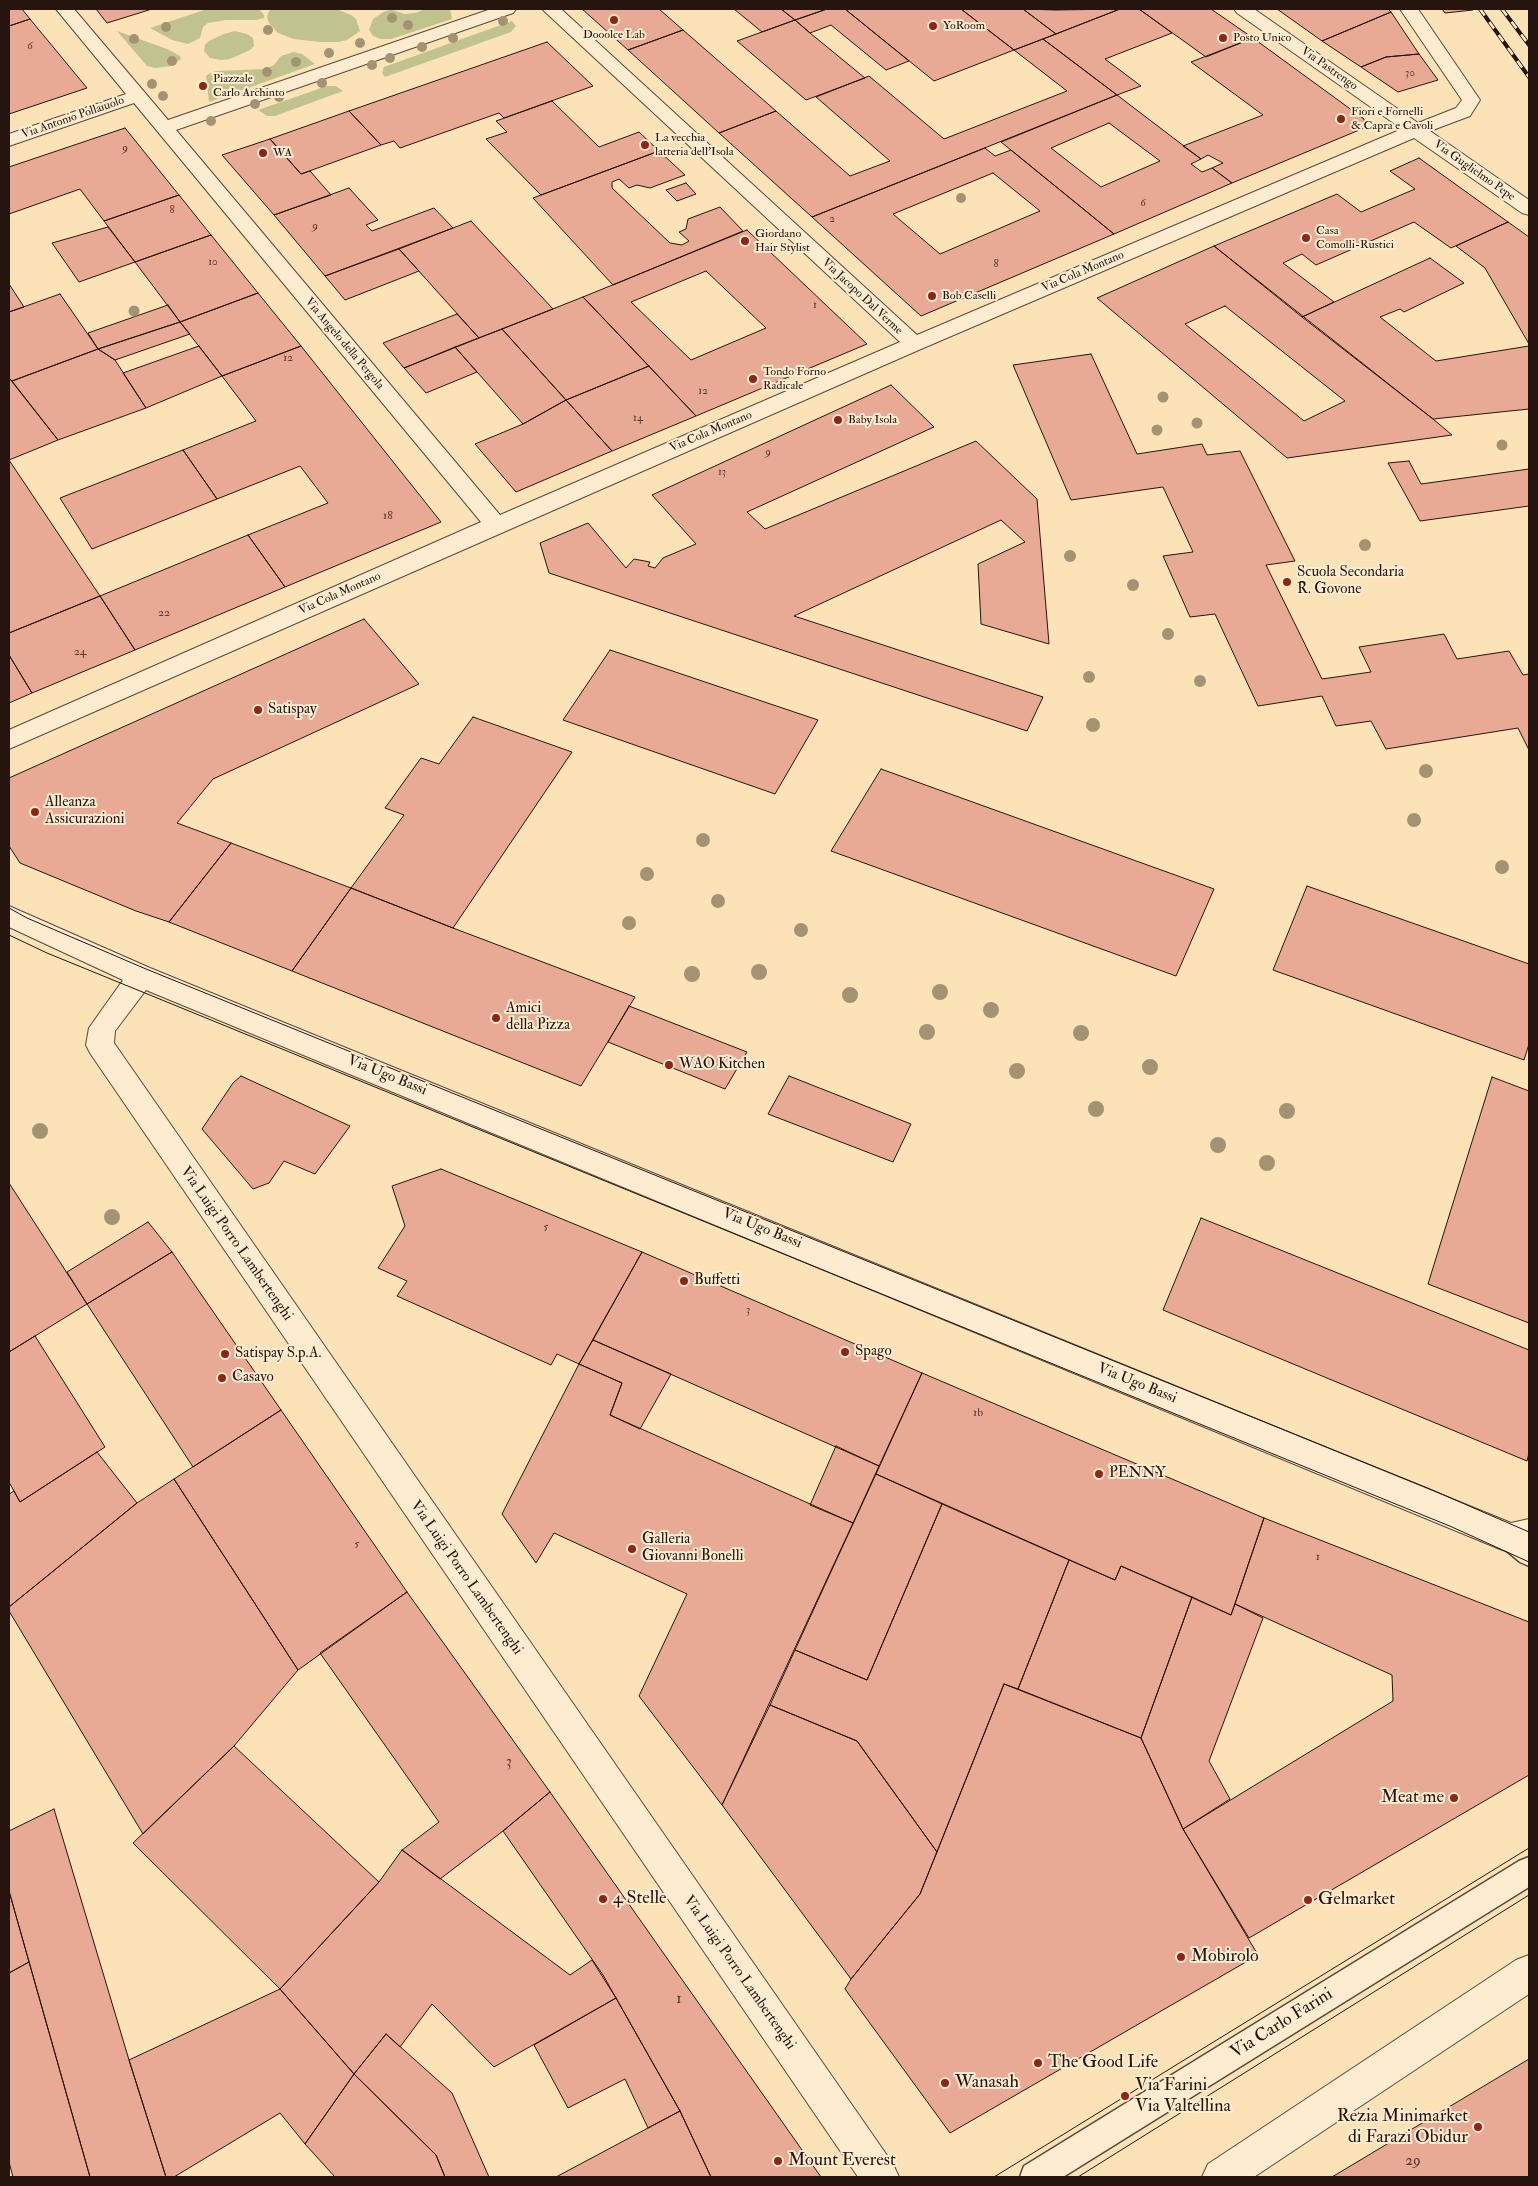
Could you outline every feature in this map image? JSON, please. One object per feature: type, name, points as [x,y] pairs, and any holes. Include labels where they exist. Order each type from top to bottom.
[{"type":"street","points":[[64,9],[163,128],[507,9]]},
{"type":"street","name":"Via Jacopo Dal Verme","points":[[551,9],[914,344]]},
{"type":"street","name":"Via Pastrengo","points":[[1243,9],[1416,130]]},
{"type":"street","name":"Via Guglielmo Pepe","points":[[1409,9],[1471,100],[1463,112],[1416,130]]},
{"type":"street","name":"Via Antonio Pollaiuolo","points":[[9,140],[137,96]]},
{"type":"street","name":"Via Angelo della Pergola","points":[[163,128],[496,525]]},
{"type":"street","name":"Via Guglielmo Pepe","points":[[1416,130],[1529,209]]},
{"type":"street","name":"Via Cola Montano","points":[[9,740],[496,525],[1416,130]]},
{"type":"street","name":"Via Ugo Bassi","points":[[11,918],[141,976],[1525,1543]]},
{"type":"street","name":"Via Luigi Porro Lambertenghi","points":[[141,976],[102,1028],[100,1045],[880,2177]]},
{"type":"street","points":[[1221,2177],[1529,1973]]},
{"type":"lane","name":"Via Carlo Farini","points":[[1035,2177],[1529,1871]]},
{"type":"green space","points":[[207,9],[259,9],[264,18],[208,23],[203,27],[200,38],[188,44],[172,40],[150,28]]},
{"type":"green space","points":[[273,9],[336,9],[356,19],[360,31],[347,40],[338,42],[294,39],[278,33],[269,23],[267,17],[269,11]]},
{"type":"green space","points":[[426,9],[450,9],[452,19],[391,39],[381,39],[373,36],[369,30],[373,19],[385,11],[392,10],[405,14]]},
{"type":"green space","points":[[512,21],[516,26],[511,32],[385,77],[382,73],[384,67]]},
{"type":"green space","points":[[117,31],[167,49],[180,56],[181,59],[172,66],[155,68],[147,66]]},
{"type":"green space","points":[[235,31],[247,34],[253,38],[254,46],[250,50],[230,59],[221,60],[210,58],[204,51],[205,45],[209,41]]},
{"type":"green space","points":[[294,52],[302,54],[315,64],[209,102],[206,76],[208,74],[216,71],[265,69],[274,65],[281,56]]},
{"type":"green space","points":[[327,86],[336,86],[343,91],[275,116],[267,116],[258,110]]},
{"type":"building","points":[[9,9],[22,9],[30,19],[9,26]]},
{"type":"building","points":[[96,9],[152,9],[107,23]]},
{"type":"building","points":[[582,9],[659,9],[683,30],[628,50]]},
{"type":"building","points":[[734,9],[781,9],[795,20],[762,32]]},
{"type":"building","points":[[781,9],[827,9],[795,20]]},
{"type":"building","points":[[827,9],[845,9],[909,61],[886,70],[831,25],[810,33],[795,20]]},
{"type":"building","points":[[845,9],[961,9],[1014,50],[934,81]]},
{"type":"building","points":[[961,9],[1023,9],[1056,34],[1014,50]]},
{"type":"building","points":[[1023,9],[1055,10],[1120,9],[1056,34]]},
{"type":"building","points":[[1120,9],[1139,9],[1172,33],[1105,59],[1141,86],[1117,95],[1043,39]]},
{"type":"building","points":[[1139,9],[1211,9],[1253,38],[1206,57]]},
{"type":"building","points":[[1277,9],[1388,9],[1391,12],[1322,41]]},
{"type":"building","points":[[1442,9],[1473,9],[1473,10],[1445,13]]},
{"type":"building","points":[[1391,12],[1419,54],[1386,57],[1361,67],[1322,41]]},
{"type":"building","points":[[30,19],[87,88],[9,114],[9,26]]},
{"type":"building","points":[[795,20],[865,78],[806,100],[737,41]]},
{"type":"building","points":[[683,30],[776,111],[719,133],[628,50]]},
{"type":"building","points":[[1253,38],[1364,119],[1364,128],[1232,183],[1212,168],[1223,163],[1208,155],[1201,159],[1183,146],[1263,115],[1191,62]]},
{"type":"building","points":[[1043,39],[1117,95],[812,217],[719,133],[776,111],[850,176],[890,161],[816,97],[869,76],[944,139],[1067,91],[1014,50]]},
{"type":"building","points":[[547,42],[593,86],[504,118],[499,113],[400,148],[394,141],[381,145],[349,111]]},
{"type":"building","points":[[1419,54],[1438,80],[1398,92],[1361,67],[1386,57]]},
{"type":"building","points":[[1117,95],[1201,159],[1191,164],[1202,172],[1212,168],[1232,183],[1114,234],[1001,142]],"holes":[[[1109,123],[1160,161],[1101,187],[1051,148]]]},
{"type":"building","points":[[552,101],[599,147],[639,132],[659,151],[541,195],[486,139],[507,132],[496,121]]},
{"type":"building","points":[[349,111],[381,145],[301,174],[270,139]]},
{"type":"building","points":[[125,128],[179,195],[104,221],[80,189],[9,214],[9,167]]},
{"type":"building","points":[[270,139],[301,174],[310,171],[331,195],[274,215],[222,155]]},
{"type":"building","points":[[985,148],[995,156],[1011,150],[1114,234],[921,316],[812,217]],"holes":[[[993,173],[1040,211],[940,254],[893,214]]]},
{"type":"building","points":[[659,151],[685,175],[650,188],[637,185],[629,188],[619,179],[612,182],[612,188],[670,243],[682,245],[689,241],[679,232],[686,229],[688,219],[720,207],[743,231],[613,285],[533,198]]},
{"type":"building","name":"Casa Comolli-Rustici","points":[[1419,158],[1508,222],[1451,248],[1414,222],[1316,265],[1302,254],[1283,263],[1334,302],[1302,317],[1214,246],[1337,194],[1361,212],[1415,189],[1390,171]]},
{"type":"building","points":[[686,183],[696,194],[677,201],[666,190]]},
{"type":"building","points":[[349,188],[378,220],[366,225],[372,231],[434,208],[453,228],[325,276],[274,215]]},
{"type":"building","points":[[179,195],[211,235],[135,262],[104,221]]},
{"type":"building","points":[[471,221],[553,309],[479,338],[399,249]]},
{"type":"building","points":[[1508,222],[1529,237],[1529,344],[1485,268],[1456,246]]},
{"type":"building","points":[[108,227],[135,262],[79,282],[52,243]]},
{"type":"building","points":[[747,230],[867,344],[696,416],[583,297]],"holes":[[[706,271],[766,328],[691,360],[631,302]]]},
{"type":"building","points":[[211,235],[258,293],[180,322],[135,262]]},
{"type":"building","points":[[1214,246],[1452,435],[1287,458],[1097,298]],"holes":[[[1225,306],[1345,401],[1304,421],[1185,324]]]},
{"type":"building","points":[[399,249],[419,271],[345,300],[325,276]]},
{"type":"building","points":[[1430,258],[1464,283],[1404,312],[1400,309],[1380,317],[1436,361],[1529,346],[1529,409],[1433,419],[1302,317]]},
{"type":"building","points":[[9,284],[24,307],[9,312]]},
{"type":"building","points":[[258,293],[301,346],[222,376],[180,322]]},
{"type":"building","points":[[60,294],[98,349],[12,381],[9,378],[9,312]]},
{"type":"building","points":[[583,297],[649,366],[566,400],[502,329]]},
{"type":"building","points":[[168,305],[180,322],[98,349],[88,333]]},
{"type":"building","points":[[457,314],[479,338],[404,368],[383,343]]},
{"type":"building","points":[[180,322],[190,334],[115,360],[98,349]]},
{"type":"building","points":[[502,329],[566,400],[523,424],[455,347]]},
{"type":"building","points":[[199,346],[222,376],[146,408],[123,373]]},
{"type":"building","points":[[301,346],[441,522],[285,587],[248,535],[328,503],[300,466],[217,499],[183,450],[256,421],[222,376]]},
{"type":"building","points":[[455,347],[477,372],[426,393],[404,368]]},
{"type":"building","points":[[98,349],[115,360],[146,408],[58,440],[12,381]]},
{"type":"building","points":[[1091,354],[1137,454],[1202,444],[1207,455],[1240,451],[1295,561],[1266,565],[1322,679],[1371,672],[1359,647],[1444,634],[1457,659],[1509,651],[1523,675],[1529,674],[1529,750],[1518,728],[1386,749],[1371,721],[1336,726],[1322,696],[1258,706],[1215,614],[1190,617],[1163,556],[1193,552],[1163,487],[1071,500],[1013,365]]},
{"type":"building","points":[[649,366],[696,416],[612,451],[566,400]]},
{"type":"building","points":[[9,378],[58,440],[9,460]]},
{"type":"building","points":[[891,385],[934,427],[747,512],[765,529],[976,441],[1037,499],[1049,644],[981,624],[978,564],[1025,542],[1001,520],[794,616],[1043,697],[1027,731],[549,573],[540,543],[588,523],[626,568],[634,559],[650,562],[648,566],[655,568],[663,558],[696,544],[652,495]]},
{"type":"building","points":[[566,400],[612,451],[516,492],[475,444],[523,424]]},
{"type":"building","points":[[183,450],[217,499],[92,549],[60,498]]},
{"type":"building","points":[[9,460],[100,596],[9,633]]},
{"type":"building","points":[[1409,461],[1421,484],[1529,469],[1529,506],[1420,521],[1388,463]]},
{"type":"building","points":[[248,535],[285,587],[135,650],[100,596]]},
{"type":"building","points":[[100,596],[135,650],[32,693],[9,655],[9,633]]},
{"type":"building","points":[[364,619],[419,684],[213,779],[177,823],[231,843],[169,922],[136,911],[20,863],[9,846],[9,778]]},
{"type":"building","points":[[610,650],[818,720],[775,794],[563,720]]},
{"type":"building","points":[[9,655],[32,693],[9,703]]},
{"type":"building","points":[[473,717],[572,752],[453,928],[351,888],[404,815],[385,808],[421,758],[439,764]]},
{"type":"building","points":[[881,769],[1214,889],[1176,976],[831,851]]},
{"type":"building","points":[[231,843],[351,888],[292,971],[169,922]]},
{"type":"building","points":[[1307,886],[1529,964],[1529,1044],[1524,1060],[1273,970]]},
{"type":"building","points":[[351,888],[635,997],[581,1086],[292,971]]},
{"type":"building","points":[[629,1006],[747,1052],[725,1089],[608,1042]]},
{"type":"building","points":[[241,1076],[350,1126],[315,1174],[284,1161],[269,1183],[253,1189],[202,1129],[233,1083]]},
{"type":"building","points":[[789,1076],[911,1124],[893,1162],[768,1114]]},
{"type":"building","points":[[1492,1077],[1529,1091],[1529,1323],[1428,1284]]},
{"type":"building","points":[[441,1169],[642,1252],[579,1364],[557,1354],[551,1365],[397,1296],[407,1281],[378,1268],[405,1226],[392,1186]]},
{"type":"building","points":[[9,1183],[87,1304],[9,1352]]},
{"type":"building","points":[[1201,1218],[1529,1350],[1529,1453],[1527,1461],[1163,1310]]},
{"type":"building","points":[[148,1222],[172,1252],[87,1304],[67,1272]]},
{"type":"building","points":[[172,1252],[281,1410],[193,1467],[87,1304]]},
{"type":"building","points":[[642,1252],[922,1373],[879,1466],[593,1340]]},
{"type":"building","points":[[35,1336],[105,1447],[20,1502],[9,1482],[9,1352]]},
{"type":"building","points":[[593,1340],[671,1374],[640,1429],[610,1415],[622,1383],[579,1364]]},
{"type":"building","points":[[579,1364],[622,1383],[610,1415],[853,1523],[722,1805],[639,1696],[687,1594],[554,1533],[536,1563],[502,1514]]},
{"type":"building","points":[[922,1373],[1264,1518],[1231,1615],[1121,1566],[1115,1580],[876,1474]]},
{"type":"building","points":[[281,1410],[407,1592],[298,1670],[174,1479]]},
{"type":"building","points":[[836,1446],[879,1466],[853,1523],[810,1505]]},
{"type":"building","points":[[97,1452],[137,1503],[9,1607],[9,1494],[14,1491],[20,1502]]},
{"type":"building","points":[[876,1474],[942,1504],[867,1680],[795,1650]]},
{"type":"building","points":[[174,1479],[298,1670],[234,1746],[143,1834],[9,1611],[9,1607],[137,1503]]},
{"type":"building","points":[[942,1504],[1069,1560],[1018,1689],[1004,1684],[937,1852],[857,1741],[770,1705],[795,1650],[867,1680]]},
{"type":"building","points":[[1264,1518],[1529,1622],[1529,1775],[1249,1938],[1183,1829],[1393,1701],[1392,1675],[1235,1604]]},
{"type":"building","points":[[1069,1560],[1115,1580],[1121,1566],[1192,1597],[1141,1738],[1018,1689]]},
{"type":"building","points":[[407,1592],[550,1792],[440,1879],[402,1850],[439,1822],[320,1653]]},
{"type":"building","points":[[1192,1597],[1231,1615],[1235,1604],[1263,1618],[1209,1761],[1230,1799],[1183,1829],[1141,1738]]},
{"type":"building","points":[[1004,1684],[1141,1738],[1183,1829],[1258,1955],[950,2133],[845,1989],[920,1894]]},
{"type":"building","points":[[770,1705],[857,1741],[937,1852],[920,1894],[851,1979],[722,1805]]},
{"type":"building","points":[[234,1746],[379,1882],[280,1989],[133,1843]]},
{"type":"building","points":[[550,1792],[821,2177],[711,2177],[680,2111],[603,1975],[503,1831]]},
{"type":"building","points":[[54,1809],[166,2177],[90,2177],[9,1891],[9,1831]]},
{"type":"building","points":[[402,1850],[570,1975],[592,1960],[616,1998],[494,2067],[432,2004],[400,2047],[386,2034],[354,2074],[280,1989],[379,1882]]},
{"type":"building","points":[[9,1891],[29,1962],[9,1973]]},
{"type":"building","points":[[29,1962],[90,2177],[13,2177],[9,2162],[9,1973]]},
{"type":"building","points":[[280,1989],[354,2074],[305,2144],[280,2113],[174,2177],[166,2177],[129,2060]]},
{"type":"building","points":[[616,1998],[680,2111],[648,2128],[625,2079],[568,2108],[534,2045]]},
{"type":"building","points":[[386,2034],[452,2093],[489,2177],[445,2177],[436,2155],[354,2074]]},
{"type":"building","points":[[1529,2059],[1529,2177],[1332,2177]]},
{"type":"building","points":[[354,2074],[436,2155],[445,2177],[335,2177],[305,2144]]},
{"type":"building","points":[[680,2111],[711,2177],[556,2177],[648,2128]]},
{"type":"tram line","points":[[9,908],[27,918],[146,969],[1430,1489],[1529,1532]]},
{"type":"tram line","points":[[9,935],[47,953],[1452,1527],[1529,1562]]},
{"type":"tram line","points":[[994,2177],[1529,1848]]},
{"type":"tram line","points":[[1078,2177],[1529,1895]]},
{"type":"railway","points":[[1480,9],[1529,77]]},
{"type":"railway","points":[[1502,9],[1529,45]]},
{"type":"place","name":"Dooolce Lab","points":[[614,20]]},
{"type":"place","name":"YoRoom","points":[[933,26]]},
{"type":"place","name":"Posto Unico","points":[[1223,38]]},
{"type":"place","name":"Piazzale Carlo Archinto","points":[[203,86]]},
{"type":"place","name":"Fiori e Fornelli & Capra e Cavoli","points":[[1341,119]]},
{"type":"place","name":"La vecchia latteria dell'Isola","points":[[645,145]]},
{"type":"place","name":"WA","points":[[263,153]]},
{"type":"place","name":"Casa Comolli-Rustici","points":[[1306,238]]},
{"type":"place","name":"Giordano Hair Stylist","points":[[745,241]]},
{"type":"place","name":"Bob Caselli","points":[[932,296]]},
{"type":"place","name":"Tondo Forno Radicale","points":[[753,379]]},
{"type":"place","name":"Baby Isola","points":[[838,420]]},
{"type":"place","name":"Scuola Secondaria R. Govone","points":[[1287,582]]},
{"type":"place","name":"Satispay","points":[[258,710]]},
{"type":"place","name":"Alleanza Assicurazioni","points":[[35,812]]},
{"type":"place","name":"Amici della Pizza","points":[[496,1018]]},
{"type":"place","name":"WAO Kitchen","points":[[669,1065]]},
{"type":"place","name":"Buffetti","points":[[684,1281]]},
{"type":"place","name":"Spago","points":[[845,1352]]},
{"type":"place","name":"Satispay S.p.A.","points":[[225,1354]]},
{"type":"place","name":"Casavo","points":[[222,1378]]},
{"type":"place","name":"PENNY","points":[[1099,1474]]},
{"type":"place","name":"Galleria Giovanni Bonelli","points":[[632,1549]]},
{"type":"place","name":"Meat me","points":[[1454,1798]]},
{"type":"place","name":"4 Stelle","points":[[603,1899]]},
{"type":"place","name":"Gelmarket","points":[[1308,1900]]},
{"type":"place","name":"Mobirolo","points":[[1181,1957]]},
{"type":"place","name":"The Good Life","points":[[1038,2063]]},
{"type":"place","name":"Wanasah","points":[[945,2083]]},
{"type":"place","name":"Via Farini Via Valtellina","points":[[1125,2096]]},
{"type":"place","name":"Rezia Minimarket di Farazi Obidur","points":[[1478,2127]]},
{"type":"place","name":"Mount Everest","points":[[778,2161]]}]
